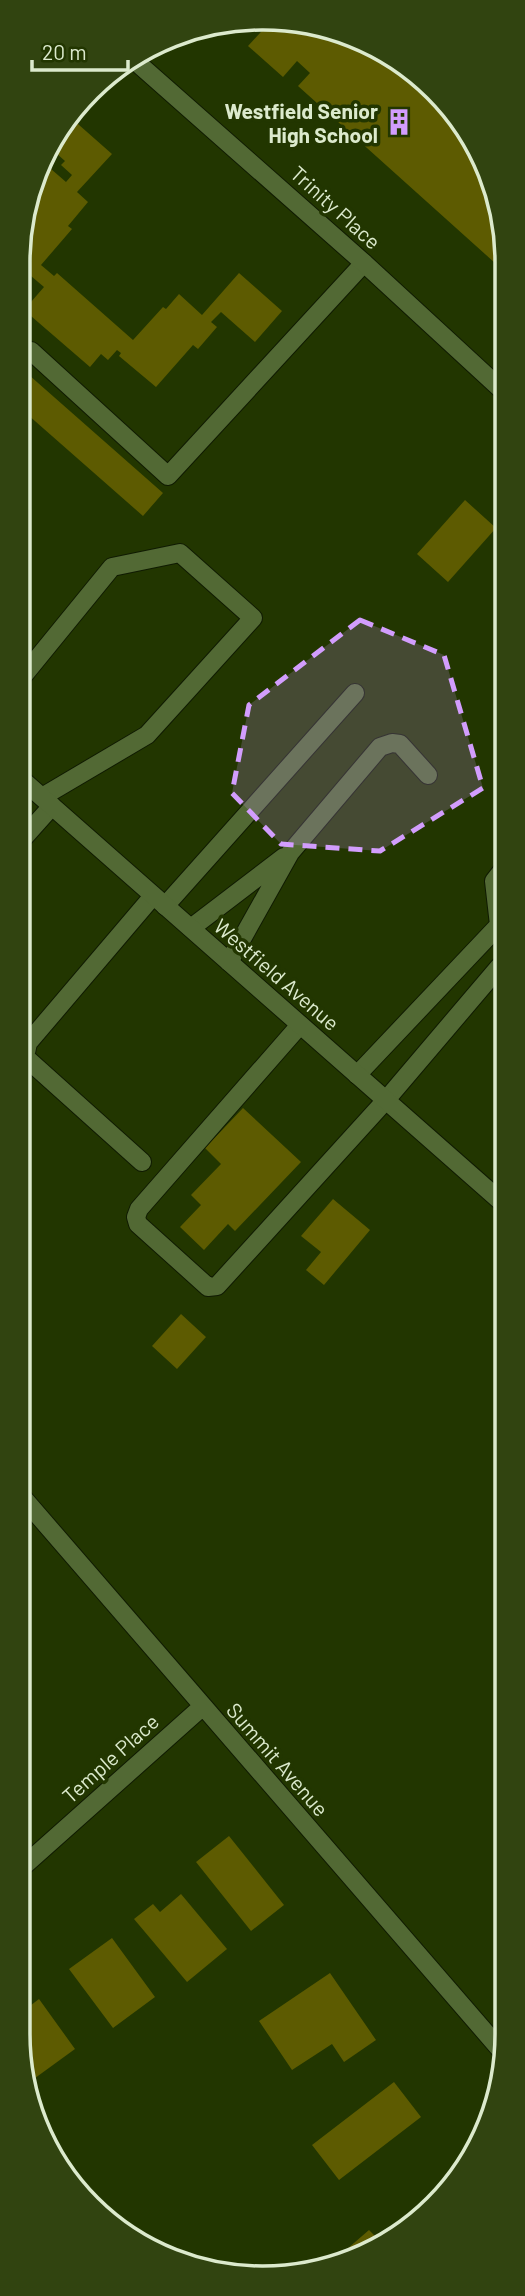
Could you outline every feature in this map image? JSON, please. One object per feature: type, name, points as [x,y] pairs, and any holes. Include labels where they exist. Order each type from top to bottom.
[{"type":"street","name":"Trinity Place","points":[[140,65],[364,263],[495,384]]},
{"type":"street","points":[[31,351],[169,476],[364,263]]},
{"type":"street","points":[[30,667],[112,566],[180,553],[253,618],[148,735],[47,802],[30,827]]},
{"type":"street","points":[[30,1041],[355,693]]},
{"type":"street","points":[[229,962],[290,853],[380,747],[392,743],[400,744],[428,775]]},
{"type":"street","name":"Westfield Avenue","points":[[30,787],[495,1196]]},
{"type":"street","points":[[191,928],[290,853]]},
{"type":"street","points":[[357,1075],[495,929]]},
{"type":"street","points":[[300,1025],[139,1209],[136,1217],[138,1224],[208,1287],[216,1286],[386,1100],[495,972]]},
{"type":"street","points":[[30,1061],[142,1161]]},
{"type":"street","name":"Summit Avenue","points":[[30,1506],[494,2042]]},
{"type":"street","name":"Temple Place","points":[[30,1860],[202,1707]]},
{"type":"highlighted area","points":[[360,620],[444,655],[483,788],[380,851],[281,844],[232,793],[249,705]]},
{"type":"building","name":"Westfield Senior High School","points":[[263,30],[323,38],[365,54],[392,69],[416,88],[456,133],[478,173],[493,232],[495,263],[298,86],[310,73],[297,61],[283,77],[248,46]]},
{"type":"building","points":[[77,123],[112,154],[77,192],[88,202],[68,226],[72,229],[41,265],[54,276],[57,273],[133,340],[163,307],[166,309],[179,294],[202,315],[239,273],[282,311],[255,342],[221,312],[211,322],[217,327],[198,349],[193,345],[156,387],[119,356],[121,353],[117,350],[108,360],[101,354],[90,367],[30,315],[30,303],[44,287],[30,277],[32,232],[38,202],[47,174],[51,169],[66,182],[72,175],[61,165],[65,161],[57,154]]},
{"type":"building","points":[[30,376],[163,493],[143,516],[30,417]]},
{"type":"building","points":[[465,500],[495,527],[448,582],[417,554]]},
{"type":"building","points":[[243,1108],[301,1162],[235,1231],[228,1224],[204,1250],[180,1227],[201,1205],[191,1195],[221,1164],[205,1148]]},
{"type":"building","points":[[333,1199],[370,1230],[324,1285],[306,1270],[321,1252],[301,1236]]},
{"type":"building","points":[[181,1314],[206,1337],[177,1369],[152,1346]]},
{"type":"building","points":[[229,1836],[284,1905],[251,1931],[196,1862]]},
{"type":"building","points":[[181,1894],[227,1949],[187,1982],[134,1919],[153,1904],[160,1912]]},
{"type":"building","points":[[112,1938],[155,1997],[113,2028],[69,1969]]},
{"type":"building","points":[[330,1973],[376,2040],[344,2062],[332,2044],[292,2070],[259,2021]]},
{"type":"building","points":[[39,1999],[75,2049],[35,2078],[32,2064],[30,2006]]},
{"type":"building","points":[[394,2082],[421,2117],[339,2180],[312,2145]]},
{"type":"building","points":[[369,2230],[376,2237],[352,2249],[344,2252]]},
{"type":"place","name":"Westfield Senior High School","points":[[399,122]]}]
